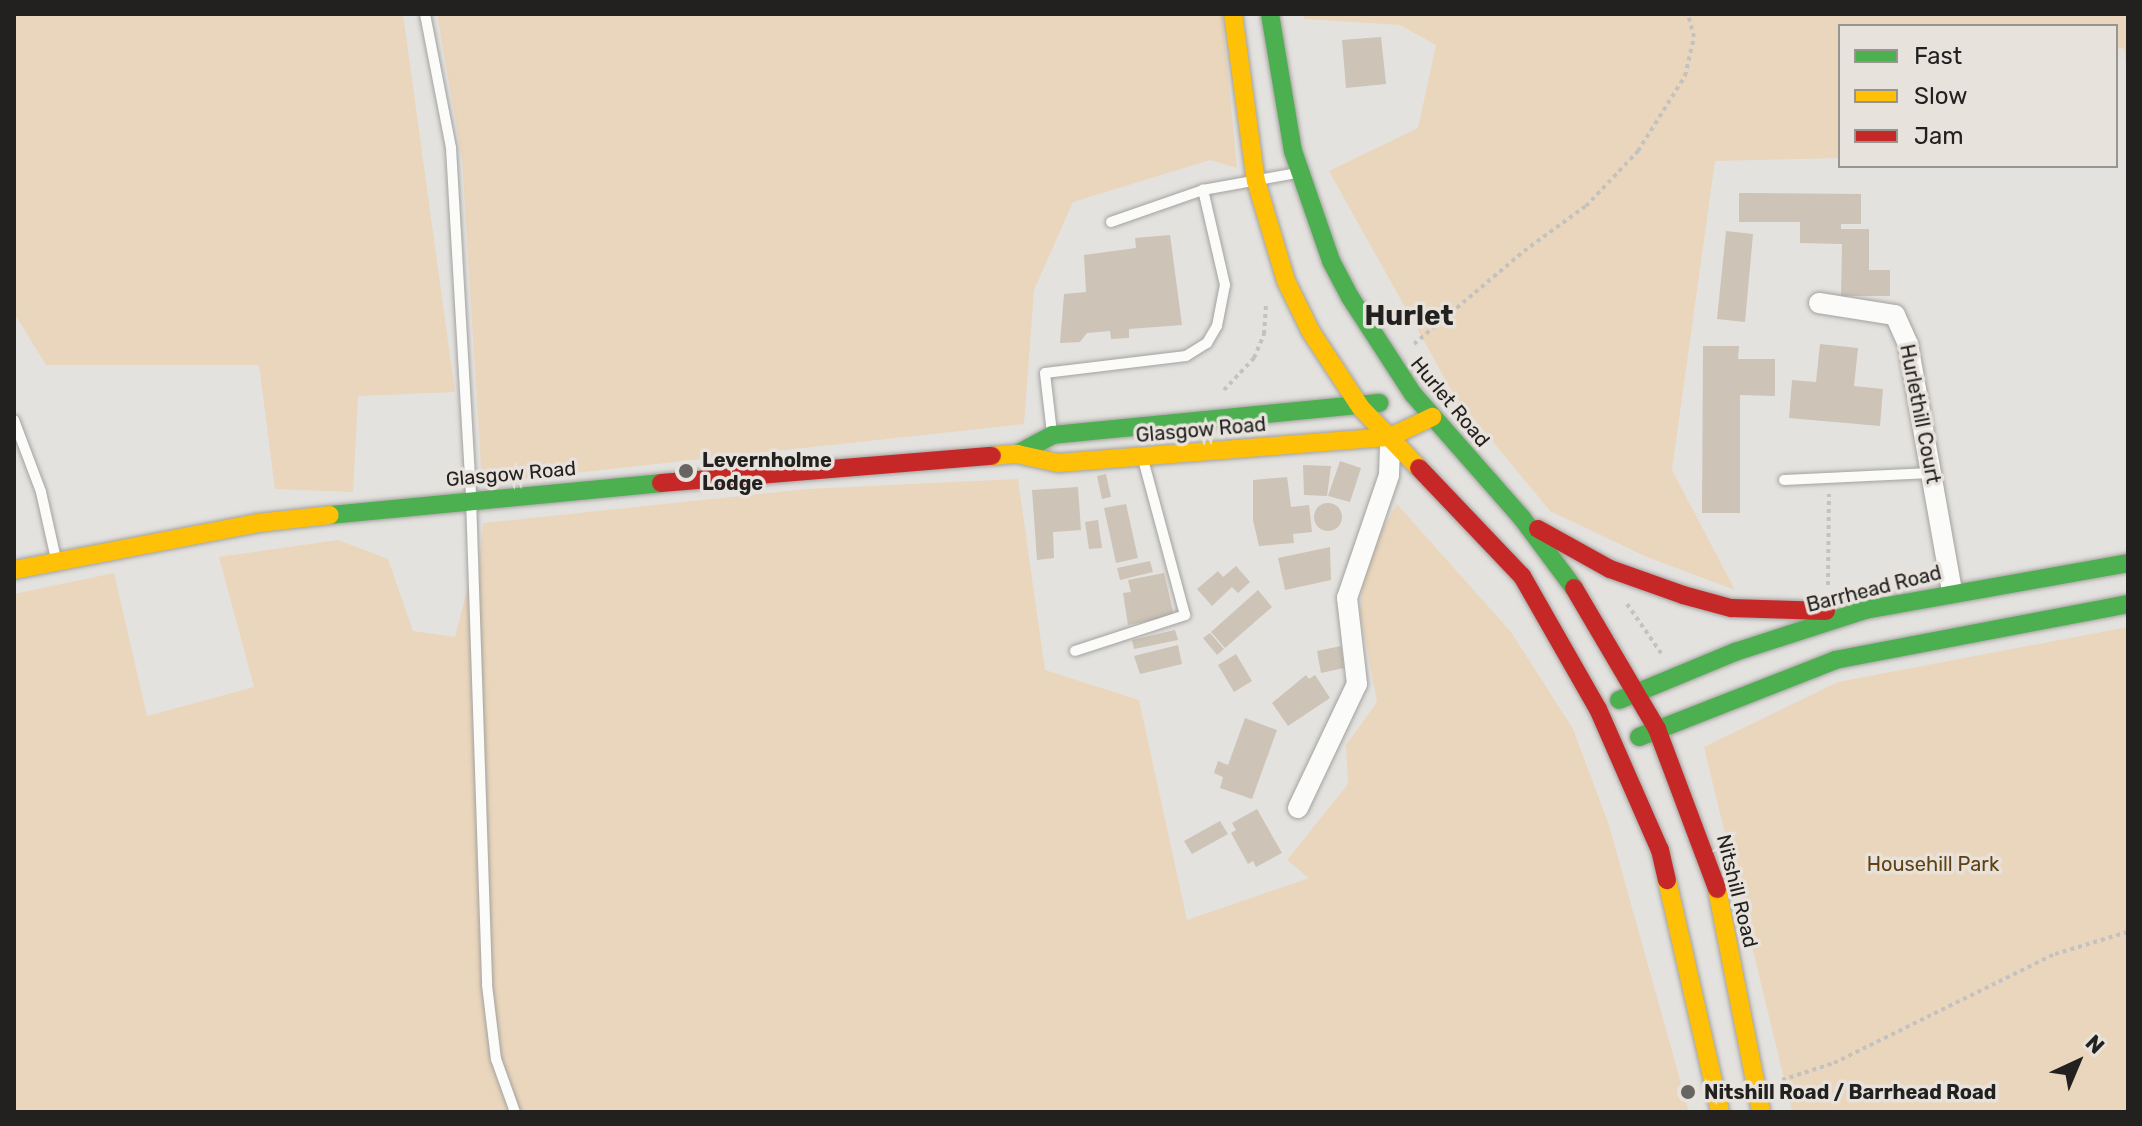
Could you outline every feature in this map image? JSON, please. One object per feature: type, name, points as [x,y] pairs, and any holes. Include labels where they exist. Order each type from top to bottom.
[{"type":"main road","points":[[1233,14],[1256,181],[1286,281],[1311,332],[1361,408],[1475,521],[1546,612],[1598,709],[1617,746],[1674,898],[1720,1112]]},
{"type":"main road","name":"Hurlet Road","points":[[1270,14],[1299,172],[1331,261],[1389,362],[1432,417],[1522,518],[1591,610],[1640,691]]},
{"type":"main road","name":"Glasgow Road","points":[[1017,454],[1052,435],[1361,408],[1413,394]]},
{"type":"main road","points":[[1390,437],[1432,417]]},
{"type":"main road","name":"Glasgow Road","points":[[14,570],[56,559],[258,523],[471,498],[1017,454],[1058,463],[1390,437]]},
{"type":"main road","points":[[1522,518],[1617,572],[1731,608],[1822,619],[1831,661]]},
{"type":"main road","name":"Barrhead Road","points":[[1598,709],[1822,619],[1952,592],[2128,563]]},
{"type":"main road","points":[[2076,572],[2084,613]]},
{"type":"main road","points":[[1617,746],[1831,661],[2128,604]]},
{"type":"main road","name":"Nitshill Road","points":[[1640,691],[1704,844],[1722,907],[1761,1112]]},
{"type":"street","name":"Hurlethill Court","points":[[1819,303],[1895,315],[1908,344],[1952,592]]},
{"type":"street","points":[[1298,808],[1357,684],[1347,598],[1389,475],[1390,437]]},
{"type":"lane","points":[[425,14],[451,148],[471,498],[487,985],[496,1059],[515,1112]]},
{"type":"lane","points":[[1111,222],[1203,190],[1299,172]]},
{"type":"lane","points":[[1058,463],[1045,373],[1186,356],[1207,343],[1217,326],[1225,285],[1203,190]]},
{"type":"lane","points":[[14,420],[41,492],[56,559]]},
{"type":"lane","points":[[1075,651],[1185,615],[1136,428]]},
{"type":"lane","points":[[1784,480],[1931,473]]},
{"type":"path","points":[[1389,362],[1586,206],[1638,151],[1685,76],[1694,37],[1688,14]]},
{"type":"path","points":[[1210,421],[1210,401],[1254,358],[1271,293]]},
{"type":"path","points":[[1822,619],[1830,479]]},
{"type":"path","points":[[1617,572],[1622,597],[1677,676]]},
{"type":"path","points":[[1755,1088],[1834,1063],[2055,954],[2128,932]]},
{"type":"green space","points":[[14,14],[403,14],[455,392],[358,396],[353,492],[275,489],[259,365],[46,365],[14,313]]},
{"type":"green space","points":[[437,14],[1222,14],[1237,168],[1210,160],[1073,202],[1034,290],[1024,424],[482,483],[462,158]]},
{"type":"green space","points":[[1303,14],[2128,14],[2128,79],[2124,48],[2118,49],[2118,24],[1838,24],[1838,158],[1715,161],[1672,470],[1735,590],[1647,557],[1550,511],[1454,395],[1329,171],[1418,128],[1436,45],[1400,25],[1304,19]]},
{"type":"green space","points":[[1018,479],[1045,670],[1139,700],[1187,920],[1309,878],[1287,860],[1348,784],[1346,745],[1377,702],[1360,612],[1365,559],[1397,504],[1511,632],[1573,729],[1609,825],[1689,1112],[14,1112],[14,594],[114,573],[147,716],[254,687],[219,557],[338,540],[388,559],[413,631],[455,637],[468,587],[477,588],[483,523],[808,489]]},
{"type":"green space","name":"Househill Park","points":[[2128,627],[2128,1112],[1792,1112],[1704,747],[1838,682]]},
{"type":"building","points":[[1381,37],[1386,84],[1346,88],[1342,40]]},
{"type":"building","points":[[1739,193],[1861,194],[1861,224],[1841,224],[1841,229],[1869,229],[1869,270],[1890,270],[1890,296],[1841,296],[1842,244],[1800,243],[1800,222],[1739,222]]},
{"type":"building","points":[[1726,231],[1753,234],[1745,322],[1717,319]]},
{"type":"building","points":[[1170,235],[1182,325],[1129,329],[1129,338],[1111,339],[1110,331],[1087,333],[1080,342],[1060,343],[1064,294],[1086,292],[1084,255],[1136,248],[1135,238]]},
{"type":"building","points":[[1820,344],[1858,348],[1854,386],[1883,389],[1880,426],[1789,418],[1792,380],[1816,382]]},
{"type":"building","points":[[1703,346],[1739,346],[1738,359],[1775,359],[1775,396],[1740,395],[1740,513],[1702,513]]},
{"type":"building","points":[[1340,461],[1361,468],[1350,502],[1328,496]]},
{"type":"building","points":[[1303,465],[1331,466],[1327,496],[1304,495]]},
{"type":"building","points":[[1106,474],[1111,497],[1102,499],[1097,476]]},
{"type":"building","points":[[1287,477],[1291,507],[1309,505],[1312,532],[1293,534],[1294,543],[1259,546],[1253,520],[1253,480]]},
{"type":"building","points":[[1078,487],[1081,530],[1053,532],[1054,558],[1037,560],[1032,490]]},
{"type":"building","points":[[1328,503],[1338,507],[1342,517],[1338,527],[1328,531],[1318,527],[1314,517],[1318,507]]},
{"type":"building","points":[[1126,504],[1138,558],[1116,563],[1104,508]]},
{"type":"building","points":[[1098,520],[1102,548],[1089,549],[1085,522]]},
{"type":"building","points":[[1330,547],[1331,580],[1285,590],[1278,558]]},
{"type":"building","points":[[1150,561],[1153,572],[1120,580],[1117,568]]},
{"type":"building","points":[[1236,566],[1250,582],[1238,593],[1232,587],[1212,606],[1197,589],[1218,571],[1223,577]]},
{"type":"building","points":[[1164,573],[1174,616],[1128,625],[1123,593],[1131,592],[1128,580]]},
{"type":"building","points":[[1258,590],[1272,607],[1225,648],[1211,632]]},
{"type":"building","points":[[1175,630],[1178,640],[1134,649],[1132,640]]},
{"type":"building","points":[[1210,633],[1224,649],[1217,655],[1203,638]]},
{"type":"building","points":[[1178,645],[1182,664],[1140,674],[1134,656]]},
{"type":"building","points":[[1341,646],[1344,668],[1321,673],[1317,651]]},
{"type":"building","points":[[1236,654],[1252,681],[1234,692],[1218,665]]},
{"type":"building","points":[[1306,675],[1309,679],[1315,675],[1330,698],[1288,726],[1272,703]]},
{"type":"building","points":[[1245,718],[1277,730],[1252,799],[1220,788],[1223,777],[1214,773],[1218,761],[1228,765]]},
{"type":"building","points":[[1257,809],[1282,853],[1256,867],[1253,861],[1248,864],[1231,833],[1236,830],[1232,823]]},
{"type":"building","points":[[1220,821],[1228,834],[1192,854],[1184,841]]},
{"type":"traffic: fast","points":[[1270,14],[1293,151],[1331,261],[1350,297],[1413,394],[1522,518],[1574,588]]},
{"type":"traffic: fast","points":[[1017,454],[1052,435],[1379,403]]},
{"type":"traffic: fast","points":[[330,515],[661,483]]},
{"type":"traffic: fast","points":[[1619,700],[1735,652],[1865,610],[2128,563]]},
{"type":"traffic: fast","points":[[1639,737],[1835,660],[2128,604]]},
{"type":"traffic: slow","points":[[1233,14],[1256,181],[1286,281],[1311,332],[1361,408],[1419,468]]},
{"type":"traffic: slow","points":[[992,456],[1017,454],[1058,463],[1390,437],[1432,417]]},
{"type":"traffic: slow","points":[[14,570],[258,523],[330,515]]},
{"type":"traffic: slow","points":[[1667,880],[1720,1112]]},
{"type":"traffic: slow","points":[[1717,889],[1761,1112]]},
{"type":"traffic: jam","points":[[661,483],[992,456]]},
{"type":"traffic: jam","points":[[1419,468],[1522,576],[1598,709],[1660,850],[1667,880]]},
{"type":"traffic: jam","points":[[1538,529],[1610,569],[1683,595],[1731,608],[1826,611]]},
{"type":"traffic: jam","points":[[1574,588],[1657,729],[1717,889]]},
{"type":"place","name":"Levernholme Lodge","points":[[686,471]]},
{"type":"place","name":"Nitshill Road / Barrhead Road","points":[[1688,1092]]},
{"type":"district","name":"Hurlet","points":[[1409,316]]}]
